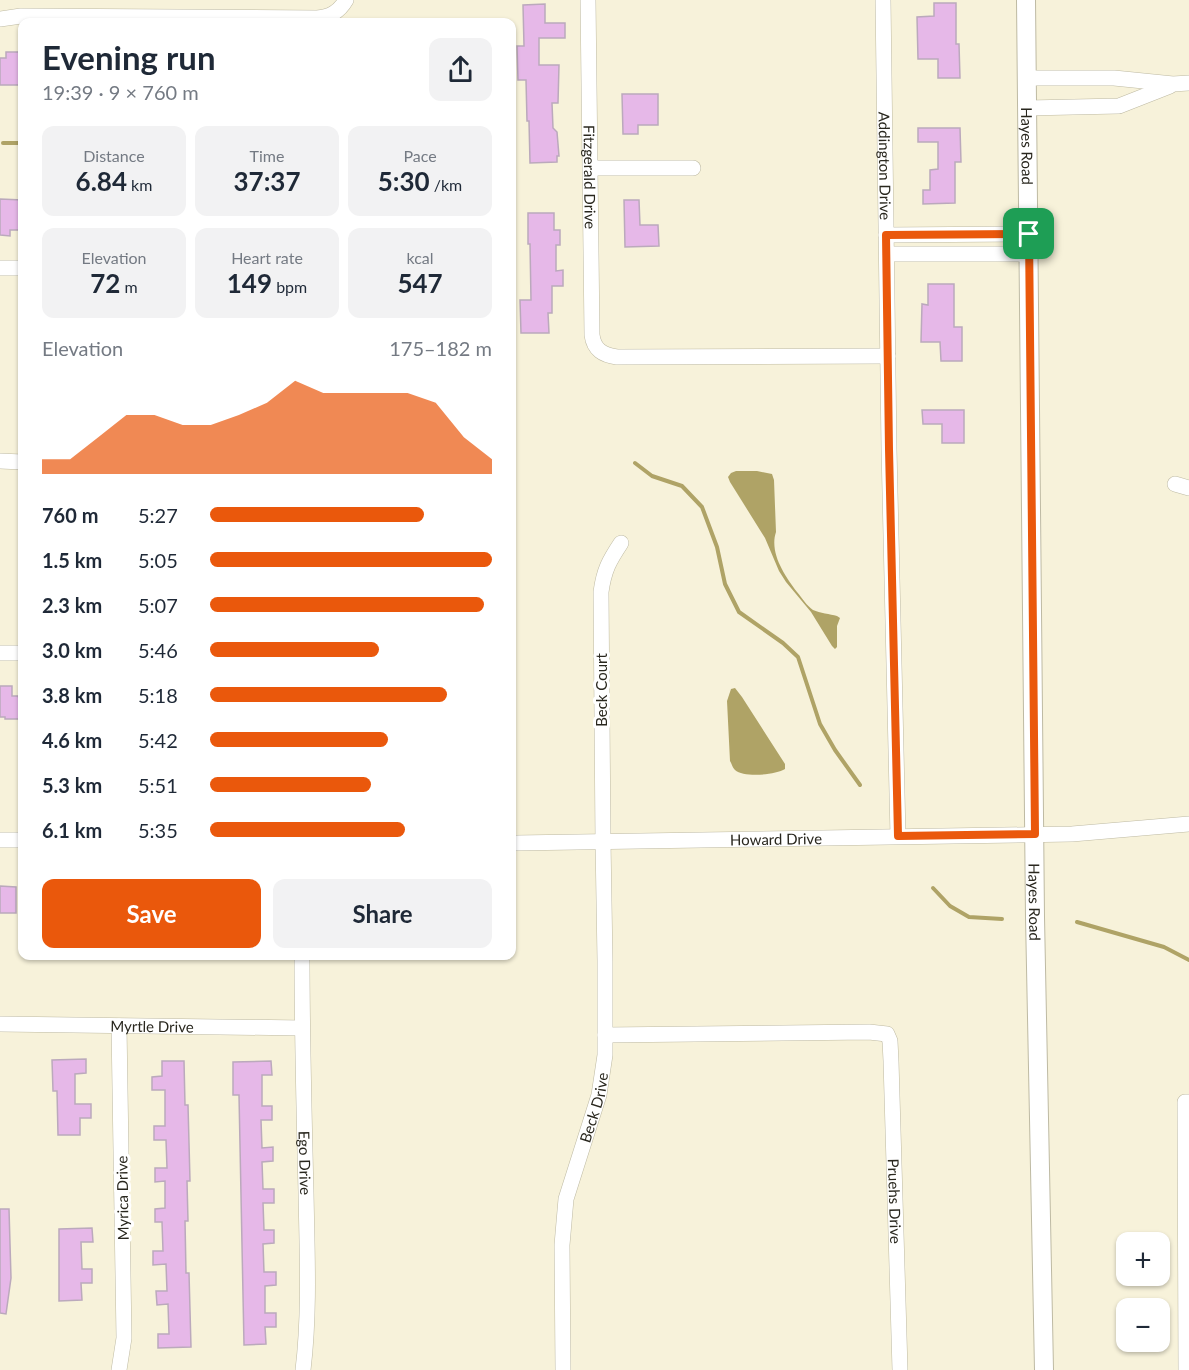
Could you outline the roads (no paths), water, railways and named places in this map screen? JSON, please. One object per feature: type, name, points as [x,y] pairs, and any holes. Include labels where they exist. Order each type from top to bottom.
[{"type":"street","name":"Fitzgerald Drive","points":[[588,0],[593,344],[608,356],[618,357],[888,356]]},
{"type":"street","name":"Addington Drive","points":[[883,0],[889,449],[898,836]]},
{"type":"street","name":"Hayes Road","points":[[1026,0],[1036,929],[1044,1370]]},
{"type":"street","points":[[0,19],[21,16],[317,18],[330,17],[342,5]]},
{"type":"street","points":[[1028,78],[1114,78],[1173,84],[1189,83]]},
{"type":"street","points":[[1028,108],[1119,106],[1173,84]]},
{"type":"street","points":[[591,168],[693,168]]},
{"type":"street","points":[[886,235],[1029,234]]},
{"type":"street","points":[[887,255],[1029,254]]},
{"type":"street","points":[[0,268],[18,268]]},
{"type":"street","points":[[0,461],[18,462]]},
{"type":"street","name":"Beck Court","points":[[603,842],[601,592],[603,576],[621,543]]},
{"type":"street","points":[[0,653],[18,653]]},
{"type":"street","name":"Howard Drive","points":[[516,843],[1072,834],[1189,824]]},
{"type":"street","points":[[0,840],[18,840]]},
{"type":"street","name":"Beck Drive","points":[[563,1370],[563,1235],[566,1199],[599,1095],[605,1055],[603,842]]},
{"type":"street","name":"Ego Drive","points":[[302,960],[307,1247],[303,1370]]},
{"type":"street","name":"Myrtle Drive","points":[[0,1024],[302,1028]]},
{"type":"street","name":"Myrica Drive","points":[[119,1026],[124,1338],[119,1370]]},
{"type":"street","name":"Pruehs Drive","points":[[605,1035],[868,1032],[887,1034],[890,1041],[891,1061],[900,1370]]},
{"type":"street","points":[[1186,1370],[1187,1102]]},
{"type":"waterway","points":[[3,143],[18,143]]},
{"type":"waterway","points":[[635,463],[652,476],[682,486],[702,507],[717,547],[725,584],[739,612],[783,643],[798,657],[820,724],[860,785]]},
{"type":"waterway","points":[[933,888],[950,906],[969,917],[1002,919]]},
{"type":"waterway","points":[[1077,922],[1164,947],[1189,960]]}]
